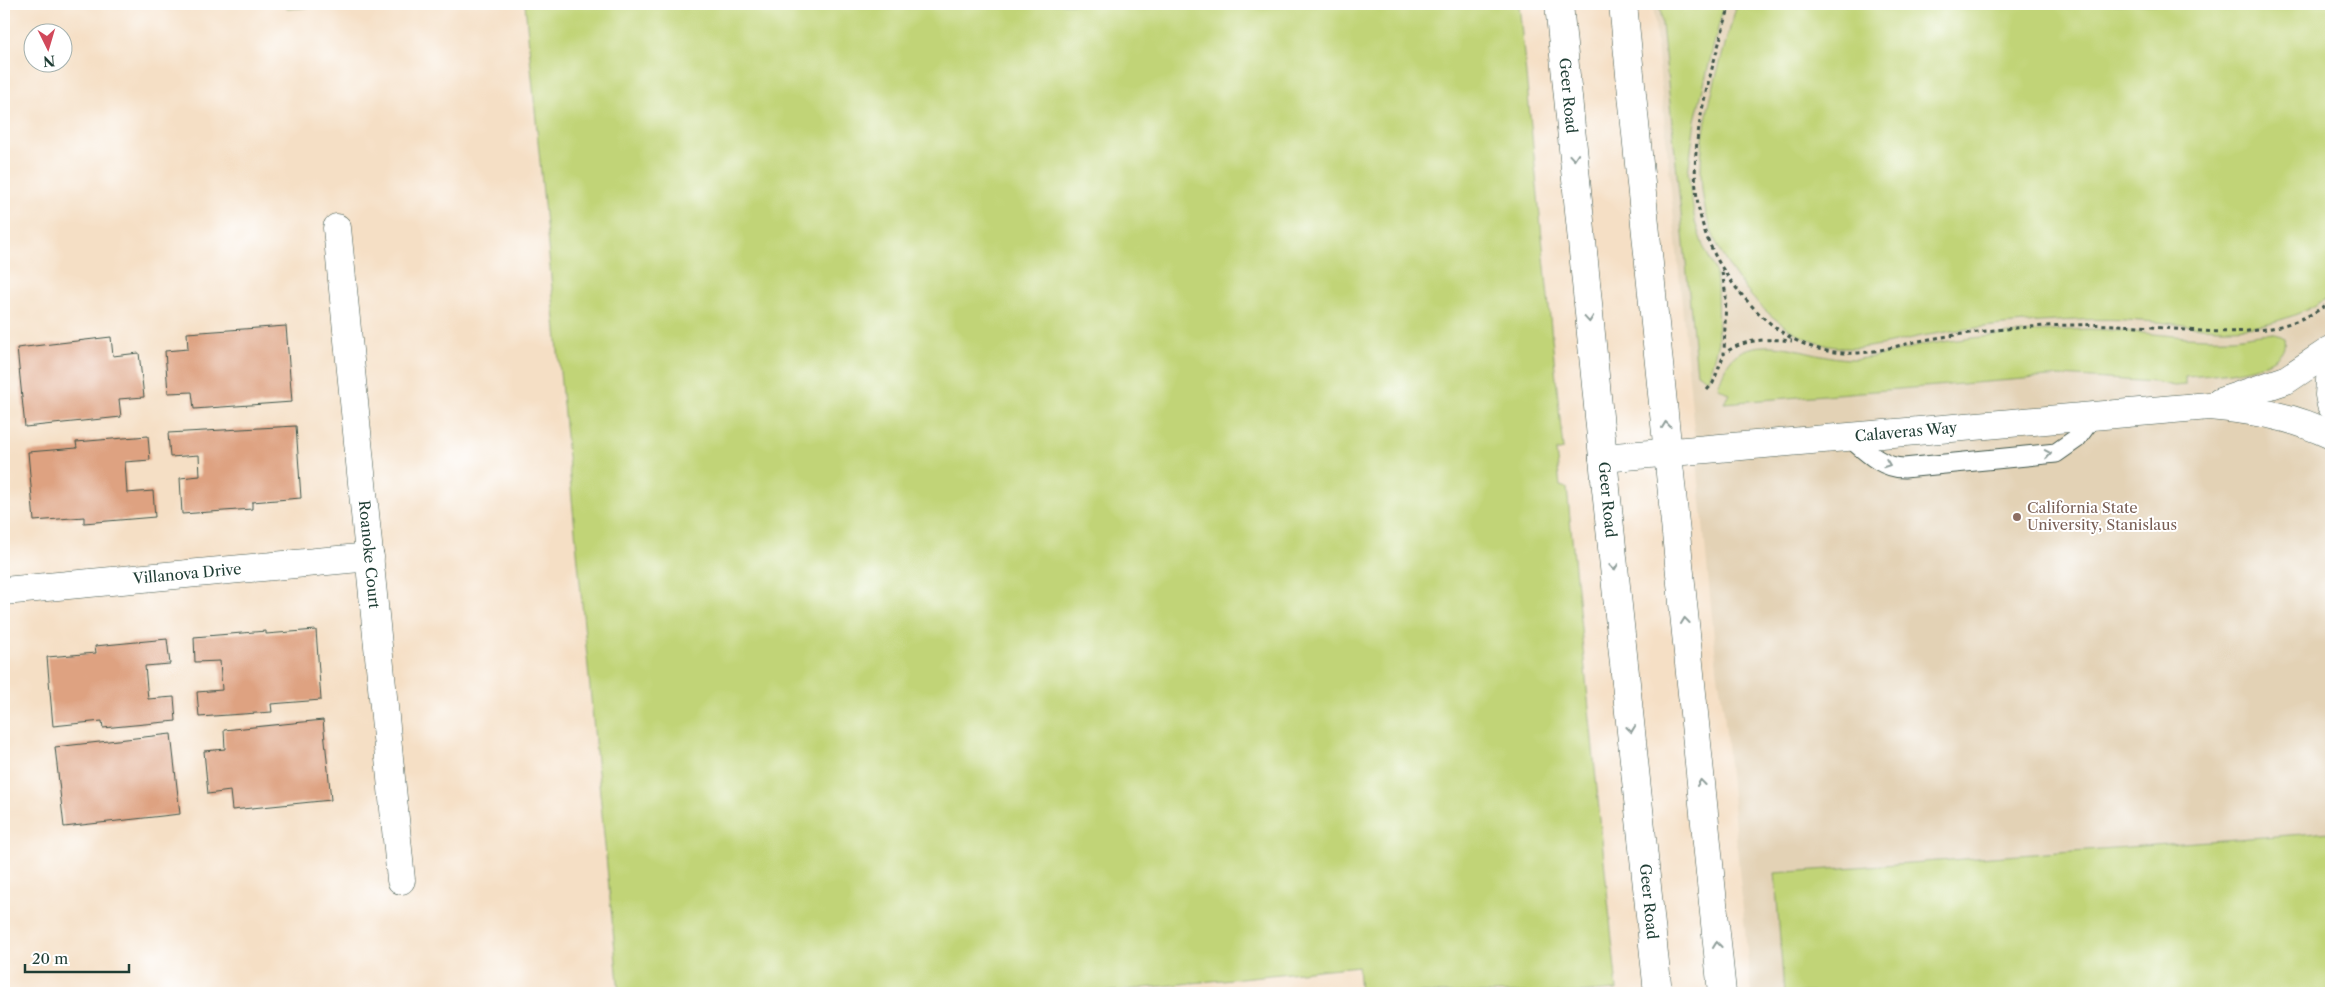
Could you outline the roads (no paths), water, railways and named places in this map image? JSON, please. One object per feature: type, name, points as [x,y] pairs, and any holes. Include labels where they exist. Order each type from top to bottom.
[{"type":"main road","name":"Geer Road","points":[[1559,4],[1658,993]]},
{"type":"main road","points":[[1623,4],[1722,993]]},
{"type":"main road","name":"Roanoke Court","points":[[337,228],[401,880]]},
{"type":"main road","name":"Calaveras Way","points":[[2209,406],[2286,380],[2331,350]]},
{"type":"main road","points":[[2331,366],[2329,395],[2331,405]]},
{"type":"main road","name":"Calaveras Way","points":[[1603,458],[2209,406],[2260,411],[2290,418],[2331,435]]},
{"type":"main road","name":"Villanova Drive","points":[[4,591],[370,557]]},
{"type":"lane","points":[[1848,436],[1880,462],[1891,467],[1904,468],[2056,453],[2076,439],[2093,416]]},
{"type":"place","name":"California State University, Stanislaus","points":[[2017,517]]}]
